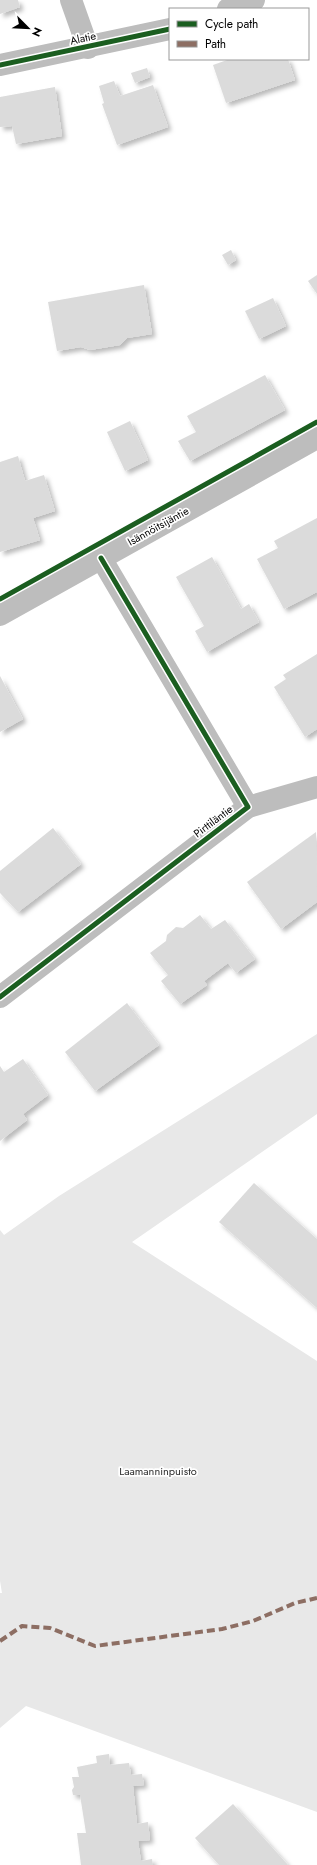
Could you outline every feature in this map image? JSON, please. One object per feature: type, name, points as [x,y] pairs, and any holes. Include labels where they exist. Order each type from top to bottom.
[{"type":"street","points":[[71,0],[88,48]]},
{"type":"street","points":[[231,8],[254,0]]},
{"type":"street","name":"Alatie","points":[[0,65],[88,48],[169,29]]},
{"type":"street","name":"Isännöitsijäntie","points":[[0,615],[317,438]]},
{"type":"street","name":"Pirttiläntie","points":[[0,997],[248,807],[101,558]]},
{"type":"street","points":[[248,807],[317,787]]},
{"type":"green space","name":"Laamanninpuisto","points":[[317,1034],[317,1114],[132,1242],[317,1361],[317,1812],[26,1706],[0,1728],[0,1593],[2,1593],[0,1581],[0,1230],[4,1235],[59,1196]]},
{"type":"building","points":[[0,0],[18,0],[20,7],[0,14]]},
{"type":"building","points":[[227,60],[288,60],[295,80],[226,103],[213,65]]},
{"type":"building","points":[[147,68],[150,77],[135,83],[131,73]]},
{"type":"building","points":[[114,81],[120,96],[153,85],[168,127],[117,145],[102,104],[104,103],[99,86]]},
{"type":"building","points":[[55,87],[62,136],[16,144],[12,126],[0,127],[0,97]]},
{"type":"building","points":[[231,250],[236,260],[228,265],[222,255]]},
{"type":"building","points":[[317,275],[317,294],[308,281]]},
{"type":"building","points":[[144,285],[152,334],[127,338],[120,345],[90,350],[81,347],[57,351],[48,302]]},
{"type":"building","points":[[273,298],[286,326],[259,339],[245,311]]},
{"type":"building","points":[[265,375],[285,410],[190,461],[178,441],[196,432],[187,416]]},
{"type":"building","points":[[130,421],[148,460],[125,471],[107,432]]},
{"type":"building","points":[[18,456],[25,481],[44,475],[55,511],[33,518],[40,540],[0,552],[0,462]]},
{"type":"building","points":[[317,518],[317,592],[284,609],[257,559],[278,548],[274,541]]},
{"type":"building","points":[[212,557],[241,609],[249,604],[259,622],[207,652],[195,631],[204,626],[176,577]]},
{"type":"building","points":[[317,654],[317,729],[305,737],[274,687],[286,679],[283,675]]},
{"type":"building","points":[[0,676],[23,719],[0,732]]},
{"type":"building","points":[[53,828],[81,864],[18,912],[0,893],[0,871]]},
{"type":"building","points":[[316,832],[317,902],[281,929],[247,882]]},
{"type":"building","points":[[200,915],[211,929],[225,920],[255,959],[236,973],[228,963],[204,981],[207,985],[180,1004],[161,981],[168,975],[150,953],[166,941],[167,935],[176,927],[183,928]]},
{"type":"building","points":[[127,1003],[159,1045],[95,1091],[65,1052]]},
{"type":"building","points":[[23,1059],[48,1095],[23,1114],[27,1120],[0,1141],[0,1066],[4,1072]]},
{"type":"building","points":[[254,1183],[317,1239],[317,1308],[219,1222]]},
{"type":"building","points":[[109,1754],[110,1765],[129,1763],[131,1775],[142,1774],[144,1785],[133,1786],[137,1824],[148,1822],[150,1840],[138,1841],[141,1861],[152,1859],[153,1865],[81,1865],[77,1833],[86,1833],[80,1795],[73,1795],[72,1790],[74,1787],[72,1777],[79,1777],[77,1767],[97,1763],[96,1756]]},
{"type":"building","points":[[233,1804],[288,1865],[219,1865],[195,1838]]},
{"type":"marked path","points":[[0,1641],[22,1626],[50,1628],[95,1646],[222,1629],[253,1621],[295,1603],[317,1598]]},
{"type":"cycle path","points":[[0,65],[169,29]]},
{"type":"cycle path","points":[[0,599],[317,422]]},
{"type":"cycle path","points":[[0,997],[248,807],[101,558]]}]
